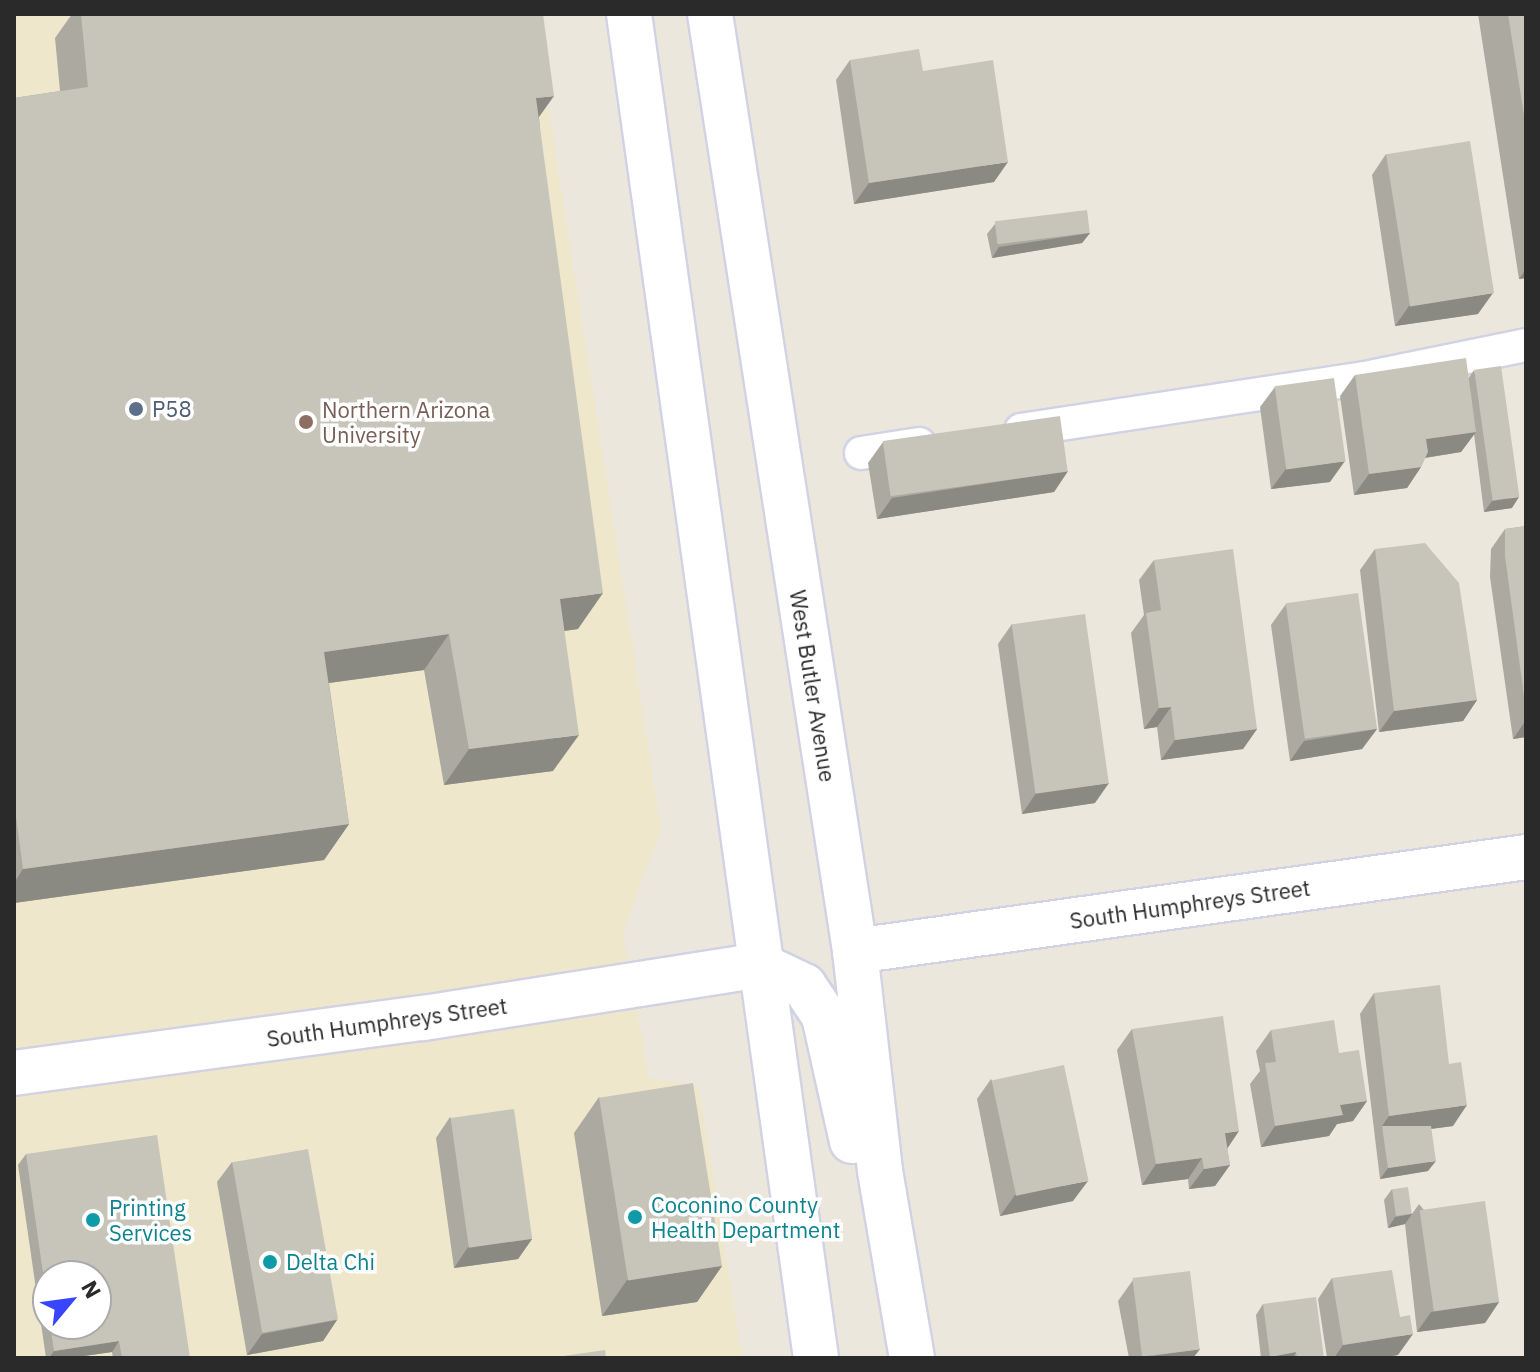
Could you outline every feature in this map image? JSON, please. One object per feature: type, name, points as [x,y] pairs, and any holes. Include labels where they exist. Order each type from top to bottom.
[{"type":"main road","points":[[629,14],[816,1358]]},
{"type":"main road","name":"West Butler Avenue","points":[[710,14],[855,951],[880,1171],[912,1358]]},
{"type":"main road","name":"South Humphreys Street","points":[[855,951],[1526,857]]},
{"type":"main road","points":[[760,965],[804,986],[824,1016],[852,1145],[880,1171]]},
{"type":"main road","name":"South Humphreys Street","points":[[14,1073],[423,1018],[760,965]]},
{"type":"lane","points":[[861,453],[1360,379],[1526,345]]},
{"type":"shaded area","name":"Northern Arizona University","points":[[14,14],[534,14],[661,829],[623,933],[649,1078],[699,1086],[742,1358],[14,1358]]},
{"type":"building","points":[[81,14],[543,14],[554,96],[536,98],[603,593],[560,599],[579,735],[469,749],[449,634],[324,652],[349,824],[23,869],[14,802],[14,98],[88,87]]},
{"type":"building","points":[[1508,14],[1526,14],[1526,128]]},
{"type":"building","points":[[919,49],[923,71],[993,60],[1008,162],[869,183],[850,60]]},
{"type":"building","points":[[1470,141],[1494,293],[1410,306],[1386,154]]},
{"type":"building","points":[[1087,210],[1090,233],[997,244],[995,221]]},
{"type":"building","points":[[1466,358],[1476,432],[1426,439],[1428,452],[1421,467],[1369,474],[1355,375]]},
{"type":"building","points":[[1501,366],[1519,497],[1493,500],[1474,370]]},
{"type":"building","points":[[1334,378],[1346,461],[1286,470],[1275,386]]},
{"type":"building","points":[[1060,416],[1068,471],[891,496],[883,441]]},
{"type":"building","points":[[1526,526],[1526,711],[1505,556],[1505,529]]},
{"type":"building","points":[[1425,543],[1459,583],[1477,700],[1394,711],[1375,549]]},
{"type":"building","points":[[1233,549],[1257,729],[1175,740],[1171,707],[1159,708],[1146,613],[1161,610],[1154,560]]},
{"type":"building","points":[[1358,593],[1377,729],[1305,739],[1286,603]]},
{"type":"building","points":[[1085,614],[1109,783],[1036,794],[1012,624]]},
{"type":"building","points":[[1440,985],[1449,1064],[1461,1062],[1467,1105],[1389,1116],[1374,993]]},
{"type":"building","points":[[1223,1016],[1239,1131],[1225,1133],[1230,1165],[1204,1169],[1202,1158],[1156,1164],[1132,1029]]},
{"type":"building","points":[[1334,1020],[1339,1053],[1359,1050],[1367,1101],[1340,1105],[1343,1115],[1275,1126],[1265,1063],[1276,1062],[1271,1030]]},
{"type":"building","points":[[1064,1065],[1089,1180],[1016,1196],[992,1080]]},
{"type":"building","points":[[693,1083],[722,1266],[628,1281],[599,1098]]},
{"type":"building","points":[[514,1109],[532,1239],[469,1248],[451,1118]]},
{"type":"building","points":[[1382,1126],[1431,1126],[1436,1161],[1388,1168]]},
{"type":"building","name":"Printing Services","points":[[157,1135],[190,1358],[122,1358],[119,1341],[54,1351],[52,1340],[112,1340],[112,1260],[41,1260],[26,1154]]},
{"type":"building","name":"Delta Chi","points":[[308,1149],[338,1319],[262,1333],[232,1162]]},
{"type":"building","points":[[1408,1187],[1412,1214],[1396,1216],[1392,1189]]},
{"type":"building","points":[[1485,1201],[1499,1302],[1434,1311],[1420,1210]]},
{"type":"building","points":[[1392,1270],[1400,1317],[1410,1315],[1413,1334],[1343,1345],[1332,1278]]},
{"type":"building","points":[[1190,1271],[1200,1349],[1142,1356],[1132,1278]]},
{"type":"building","points":[[1316,1297],[1324,1358],[1297,1358],[1296,1352],[1270,1357],[1263,1304]]},
{"type":"building","points":[[605,1350],[606,1358],[550,1358]]},
{"type":"place","name":"P58","points":[[136,409]]},
{"type":"place","name":"Northern Arizona University","points":[[306,422]]},
{"type":"place","name":"Coconino County Health Department","points":[[635,1217]]},
{"type":"place","name":"Printing Services","points":[[93,1220]]},
{"type":"place","name":"Delta Chi","points":[[270,1262]]}]
